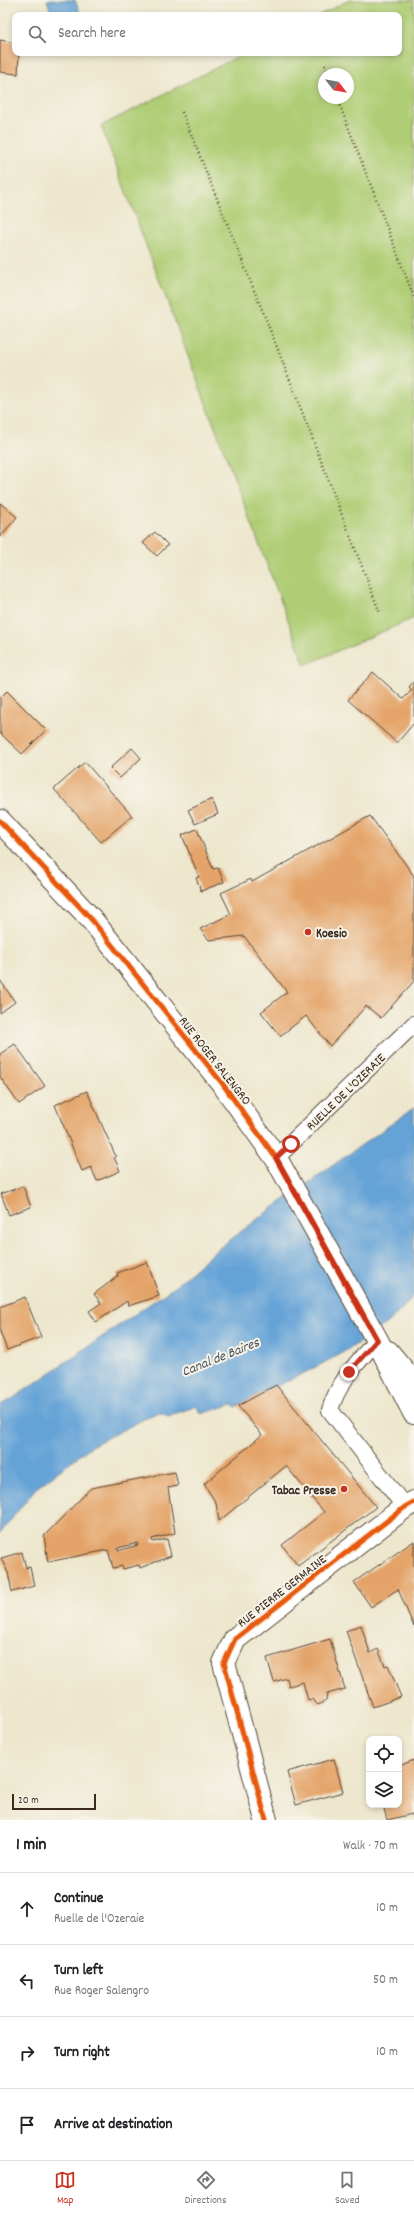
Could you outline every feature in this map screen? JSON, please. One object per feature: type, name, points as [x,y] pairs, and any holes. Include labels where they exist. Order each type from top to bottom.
[{"type":"main road","name":"RUE ROGER SALENGRO","points":[[0,821],[92,920],[222,1083],[276,1158],[377,1340]]},
{"type":"main road","points":[[377,1340],[414,1383]]},
{"type":"main road","points":[[377,1340],[414,1413]]},
{"type":"main road","name":"RUE PIERRE GERMAINE","points":[[266,1820],[224,1663],[235,1639],[410,1505]]},
{"type":"lane","name":"RUELLE DE L'OZERAIE","points":[[276,1158],[414,1024]]},
{"type":"lane","points":[[377,1340],[349,1372],[335,1394],[330,1410],[410,1505]]},
{"type":"path","points":[[339,104],[414,297]]},
{"type":"path","points":[[182,112],[273,337],[380,613]]},
{"type":"green space","points":[[349,0],[414,0],[414,618],[305,665],[101,126],[239,56],[402,56],[402,12],[326,12]]},
{"type":"water","points":[[47,0],[75,0],[80,12],[51,12]]},
{"type":"water","name":"Canal de Baires","points":[[414,1108],[414,1295],[398,1313],[378,1330],[356,1345],[306,1372],[235,1407],[233,1404],[200,1414],[197,1406],[168,1416],[161,1413],[154,1414],[93,1445],[35,1489],[0,1534],[0,1405],[12,1399],[173,1288],[214,1252],[267,1212]]},
{"type":"building","points":[[0,40],[12,42],[12,56],[19,56],[18,74],[0,72]]},
{"type":"building","points":[[0,503],[17,517],[0,537]]},
{"type":"building","points":[[155,532],[168,545],[157,556],[143,543]]},
{"type":"building","points":[[373,672],[403,699],[412,690],[409,687],[414,681],[414,723],[397,743],[348,700]]},
{"type":"building","points":[[7,691],[46,730],[22,754],[0,733],[0,698]]},
{"type":"building","points":[[132,748],[141,758],[120,778],[110,768]]},
{"type":"building","points":[[85,762],[132,816],[101,842],[54,789]]},
{"type":"building","points":[[212,799],[218,814],[195,824],[188,810]]},
{"type":"building","name":"Koesio","points":[[370,816],[414,876],[414,981],[381,1018],[366,1006],[330,1046],[306,1016],[280,1036],[261,1012],[287,992],[244,936],[209,940],[200,929],[231,914],[221,893],[251,879],[252,882]]},
{"type":"building","points":[[197,829],[213,869],[218,868],[224,882],[201,891],[196,878],[199,877],[182,835]]},
{"type":"building","points":[[0,980],[15,1002],[0,1013]]},
{"type":"building","points":[[15,1044],[45,1086],[19,1104],[0,1077],[0,1054]]},
{"type":"building","points":[[87,1091],[116,1157],[114,1157],[120,1171],[97,1181],[91,1167],[82,1171],[55,1105]]},
{"type":"building","points":[[23,1186],[31,1207],[9,1215],[1,1194]]},
{"type":"building","points":[[147,1262],[159,1296],[128,1306],[127,1301],[96,1322],[89,1311],[101,1303],[94,1294],[118,1276],[117,1273]]},
{"type":"building","points":[[25,1297],[41,1337],[7,1350],[0,1332],[0,1307]]},
{"type":"building","points":[[276,1385],[376,1507],[298,1566],[282,1545],[324,1512],[286,1466],[219,1521],[216,1503],[204,1484],[262,1435],[238,1406]]},
{"type":"building","points":[[175,1472],[178,1486],[168,1488],[175,1533],[152,1539],[153,1542],[167,1539],[171,1556],[140,1568],[139,1565],[123,1569],[122,1566],[113,1568],[108,1550],[48,1562],[44,1536],[91,1488]],"holes":[[[138,1543],[138,1545],[118,1551],[118,1548]]]},
{"type":"building","points":[[414,1541],[414,1627],[398,1589],[371,1607],[354,1582]]},
{"type":"building","points":[[22,1552],[26,1568],[30,1567],[34,1586],[12,1592],[8,1573],[1,1558]]},
{"type":"building","points":[[361,1625],[370,1653],[378,1649],[385,1666],[388,1665],[401,1697],[373,1707],[346,1631]]},
{"type":"building","points":[[330,1639],[345,1689],[327,1694],[326,1701],[318,1705],[312,1699],[308,1700],[303,1682],[289,1686],[287,1678],[274,1682],[267,1658]]},
{"type":"building","points":[[334,1759],[343,1792],[296,1805],[287,1772]]},
{"type":"building","points":[[414,1760],[414,1819],[412,1814],[387,1820],[384,1808],[402,1808],[402,1765]]},
{"type":"cycle path","points":[[0,821],[92,920],[222,1083],[276,1158],[377,1340]]},
{"type":"cycle path","points":[[266,1820],[224,1663],[235,1639],[405,1507],[414,1502]]},
{"type":"place","name":"Koesio","points":[[308,932]]},
{"type":"place","name":"Tabac Presse","points":[[344,1489]]},
{"type":"route","points":[[291,1144],[276,1158],[377,1340],[349,1372]]}]
